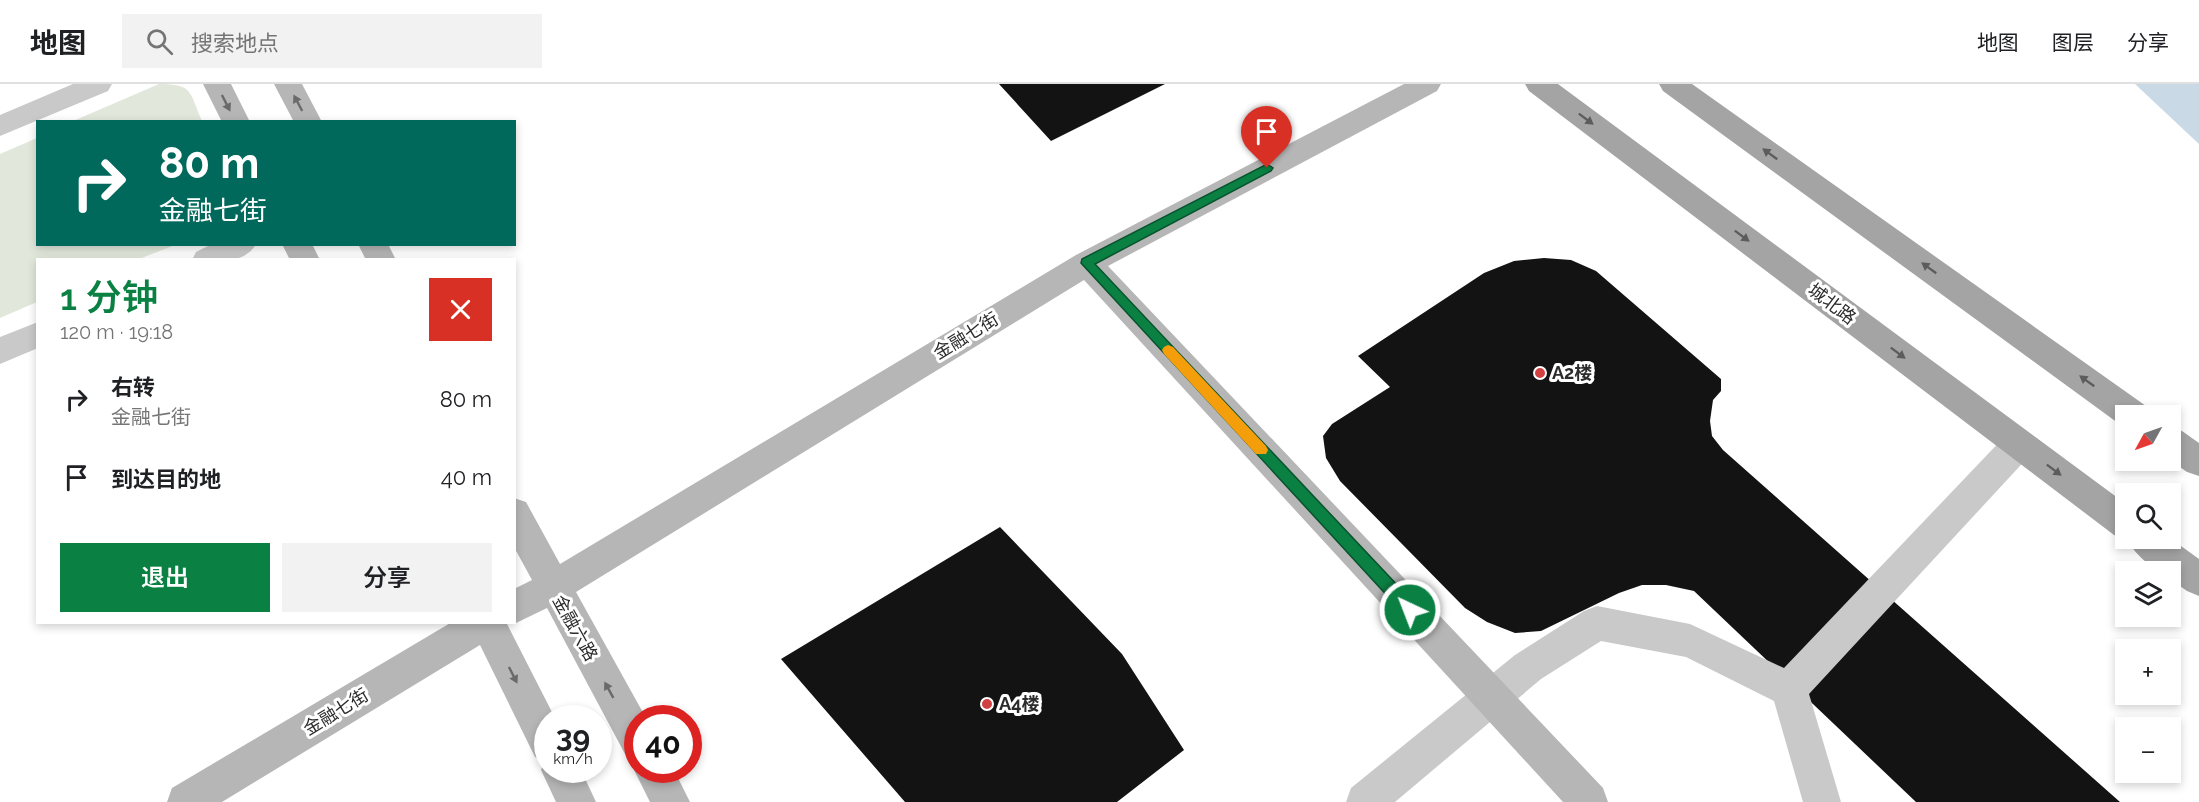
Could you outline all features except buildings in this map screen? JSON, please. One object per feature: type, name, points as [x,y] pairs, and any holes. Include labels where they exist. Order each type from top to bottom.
[{"type":"main road","name":"城北路","points":[[1539,84],[2115,516]]},
{"type":"main road","points":[[1673,84],[2119,405]]},
{"type":"main road","points":[[2181,449],[2199,462]]},
{"type":"main road","points":[[2158,549],[2199,580]]},
{"type":"street","points":[[0,126],[98,84]]},
{"type":"street","points":[[217,84],[235,120]]},
{"type":"street","points":[[288,84],[307,120]]},
{"type":"street","name":"金融七街","points":[[516,606],[553,587],[1087,263],[1427,84]]},
{"type":"street","points":[[211,258],[237,246]]},
{"type":"street","points":[[1087,263],[1589,802]]},
{"type":"street","points":[[0,351],[36,335]]},
{"type":"street","points":[[1788,689],[2019,444]]},
{"type":"street","name":"金融六路","points":[[516,517],[624,716]]},
{"type":"street","points":[[1365,802],[1528,668],[1597,623],[1690,641],[1788,689],[1822,802]]},
{"type":"street","name":"金融七街","points":[[186,802],[484,624]]},
{"type":"street","points":[[488,624],[534,716]]},
{"type":"street","points":[[567,783],[577,802]]},
{"type":"street","points":[[660,783],[670,802]]},
{"type":"shaded area","points":[[159,84],[170,84],[185,88],[189,92],[202,120],[75,120]]},
{"type":"shaded area","points":[[36,138],[36,246],[172,246],[142,258],[36,258],[36,302],[0,318],[0,154]]},
{"type":"water","points":[[2135,84],[2199,84],[2199,144]]},
{"type":"slow traffic","points":[[1168,350],[1261,450]]},
{"type":"place","name":"A2楼","points":[[1540,373]]},
{"type":"place","name":"A4楼","points":[[987,704]]},
{"type":"route","points":[[1267,168],[1087,263],[1410,610]]}]
